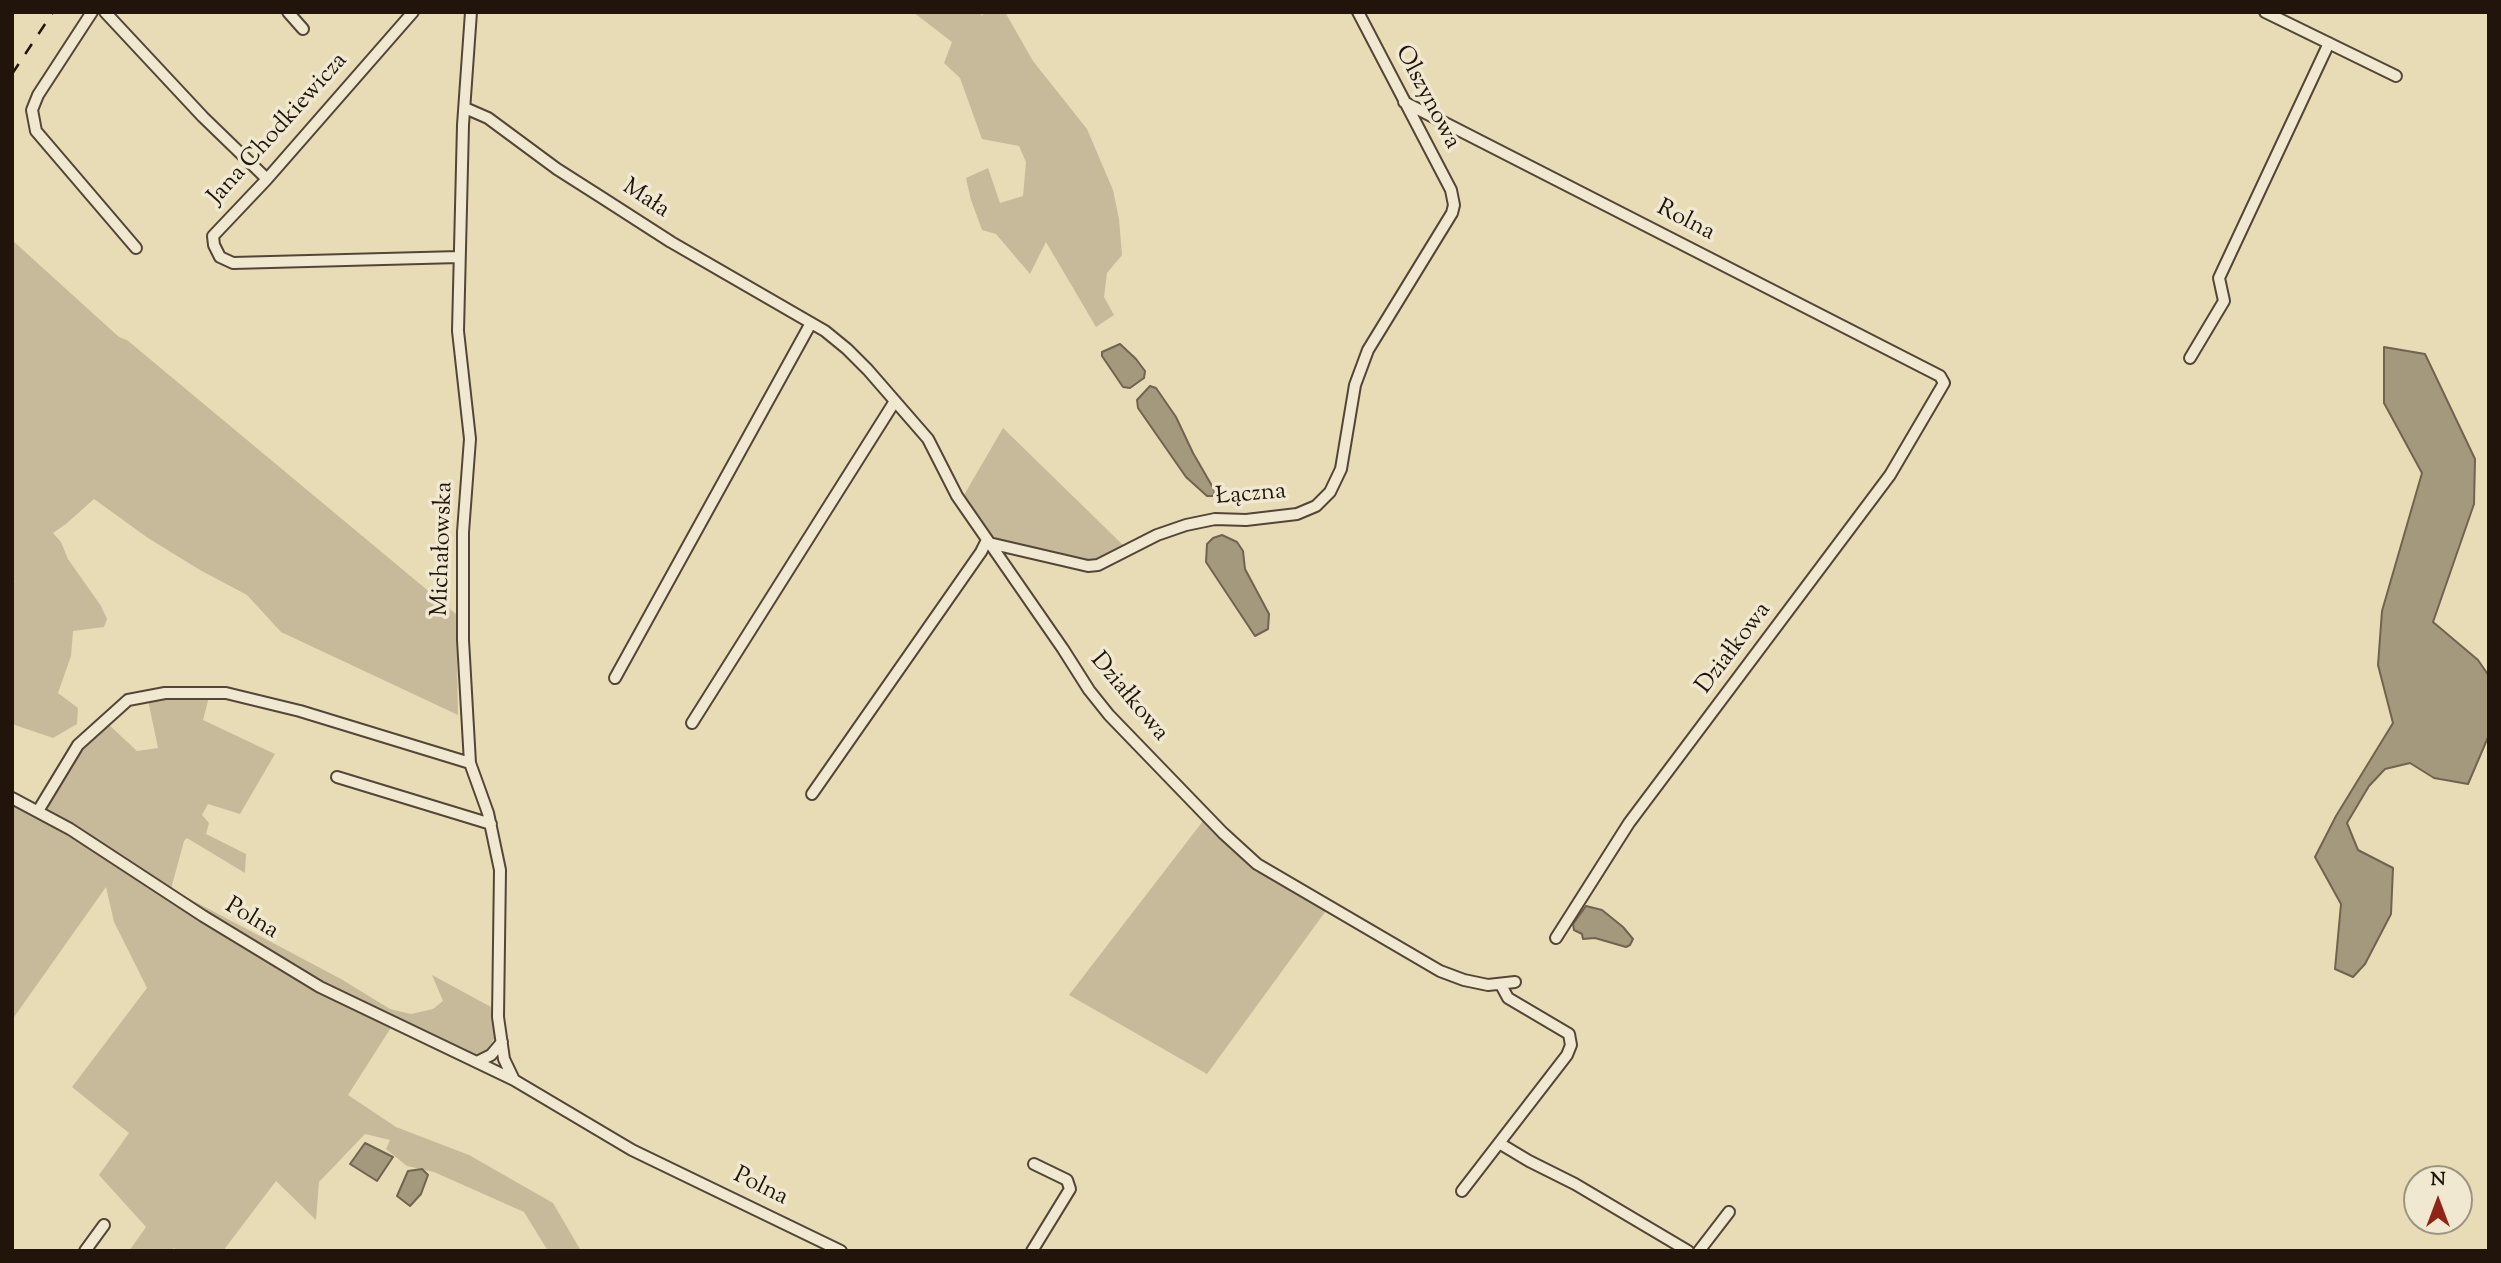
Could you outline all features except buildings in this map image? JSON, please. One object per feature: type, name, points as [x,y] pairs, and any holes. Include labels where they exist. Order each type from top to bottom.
[{"type":"street","points":[[92,12],[37,95],[32,110],[36,131],[136,248]]},
{"type":"street","points":[[105,12],[203,117],[267,179]]},
{"type":"street","points":[[288,12],[303,29]]},
{"type":"street","name":"Jana Chodkiewicza","points":[[413,12],[267,179],[213,236],[214,245],[220,257],[233,264],[459,257]]},
{"type":"street","name":"Michałowska","points":[[471,12],[458,331],[470,439],[463,532],[463,640],[470,763],[491,824],[500,870],[498,1017],[504,1059],[514,1080]]},
{"type":"street","name":"Olszynowa","points":[[1358,12],[1451,190],[1454,205]]},
{"type":"street","points":[[2265,12],[2396,76]]},
{"type":"street","points":[[2190,358],[2224,302],[2220,278],[2329,44]]},
{"type":"street","name":"Rolna","points":[[1404,102],[1940,376],[1944,383]]},
{"type":"street","name":"Mała","points":[[465,108],[488,118],[558,169],[671,242],[809,322]]},
{"type":"street","name":"Łączna","points":[[988,542],[1088,566],[1098,565],[1157,535],[1186,525],[1215,519],[1247,520],[1297,514],[1316,506],[1330,492],[1341,469],[1355,385],[1368,351],[1452,213],[1454,205]]},
{"type":"street","points":[[615,678],[809,322]]},
{"type":"street","name":"Działkowa","points":[[809,322],[847,349],[928,439],[955,493],[1089,690],[1109,715],[1240,849],[1257,864],[1440,971],[1464,980],[1501,985],[1515,982]]},
{"type":"street","name":"Działkowa","points":[[1556,938],[1629,823],[1890,475],[1944,383]]},
{"type":"street","points":[[692,723],[895,401]]},
{"type":"street","points":[[812,794],[988,542]]},
{"type":"street","points":[[38,811],[78,745],[128,700],[165,693],[226,693],[300,711],[470,763]]},
{"type":"street","points":[[337,777],[491,824]]},
{"type":"street","name":"Polna","points":[[12,798],[70,829],[203,916],[320,987],[514,1080],[632,1150],[841,1251]]},
{"type":"street","points":[[1462,1191],[1567,1055],[1571,1045],[1569,1034],[1508,998],[1501,985]]},
{"type":"street","points":[[477,1062],[491,1055],[502,1042]]},
{"type":"street","points":[[1499,1143],[1575,1184],[1688,1251]]},
{"type":"street","points":[[1032,1251],[1070,1189],[1067,1181],[1034,1164]]},
{"type":"street","points":[[1699,1251],[1729,1212]]},
{"type":"street","points":[[85,1251],[104,1225]]},
{"type":"shaded area","points":[[913,12],[980,12],[982,16],[984,12],[1005,12],[1033,61],[1087,129],[1113,190],[1122,255],[1107,273],[1104,297],[1114,315],[1096,327],[1046,242],[1030,274],[996,234],[982,230],[966,178],[988,168],[1000,203],[1023,196],[1026,162],[1019,146],[982,139],[960,78],[944,63],[952,42]]},
{"type":"shaded area","points":[[12,240],[119,337],[127,340],[456,614],[458,715],[281,632],[247,595],[148,538],[94,499],[53,533],[107,619],[104,627],[73,631],[71,656],[58,693],[78,708],[77,724],[53,738],[12,724],[12,583],[15,581],[12,580]]},
{"type":"shaded area","points":[[1120,344],[1145,371],[1144,378],[1130,388],[1123,387],[1102,356],[1102,352]]},
{"type":"shaded area","points":[[2384,347],[2425,354],[2475,459],[2474,504],[2433,622],[2478,660],[2489,676],[2489,735],[2468,784],[2434,778],[2410,763],[2385,769],[2369,786],[2347,823],[2358,850],[2393,868],[2391,914],[2365,964],[2353,977],[2335,969],[2341,904],[2315,857],[2336,816],[2393,723],[2378,665],[2382,611],[2422,473],[2384,403]]},
{"type":"shaded area","points":[[1150,386],[1156,388],[1176,417],[1215,491],[1213,496],[1207,496],[1186,477],[1138,408],[1137,400]]},
{"type":"shaded area","points":[[1003,428],[1125,547],[1089,563],[992,540],[964,495]]},
{"type":"shaded area","points":[[1222,535],[1237,542],[1243,551],[1245,569],[1269,614],[1268,629],[1255,636],[1206,562],[1207,544]]},
{"type":"shaded area","points":[[209,697],[203,720],[275,754],[240,814],[208,804],[202,815],[209,823],[206,834],[246,854],[245,873],[187,838],[171,889],[341,979],[390,1009],[411,1014],[433,1009],[443,1001],[432,975],[493,1008],[496,1036],[485,1052],[474,1057],[324,983],[110,852],[72,823],[42,807],[80,746],[107,723],[137,751],[158,748],[148,700]]},
{"type":"shaded area","points":[[12,806],[70,834],[106,860],[392,1026],[348,1095],[396,1127],[469,1155],[553,1203],[581,1251],[548,1251],[524,1212],[434,1172],[407,1166],[386,1149],[390,1140],[365,1134],[319,1182],[316,1220],[276,1181],[223,1251],[178,1251],[174,1248],[172,1251],[129,1251],[146,1227],[99,1175],[129,1133],[72,1087],[147,988],[114,922],[106,887],[12,1020]]},
{"type":"shaded area","points":[[1203,821],[1249,866],[1328,908],[1207,1074],[1069,995]]},
{"type":"shaded area","points":[[1586,906],[1602,910],[1623,927],[1633,939],[1630,945],[1626,947],[1595,938],[1583,939],[1582,934],[1574,930],[1573,924]]},
{"type":"shaded area","points":[[365,1143],[393,1157],[377,1181],[350,1164]]},
{"type":"shaded area","points":[[422,1169],[428,1175],[421,1194],[410,1206],[397,1196],[408,1171]]},
{"type":"railway","points":[[12,74],[53,12]]}]
